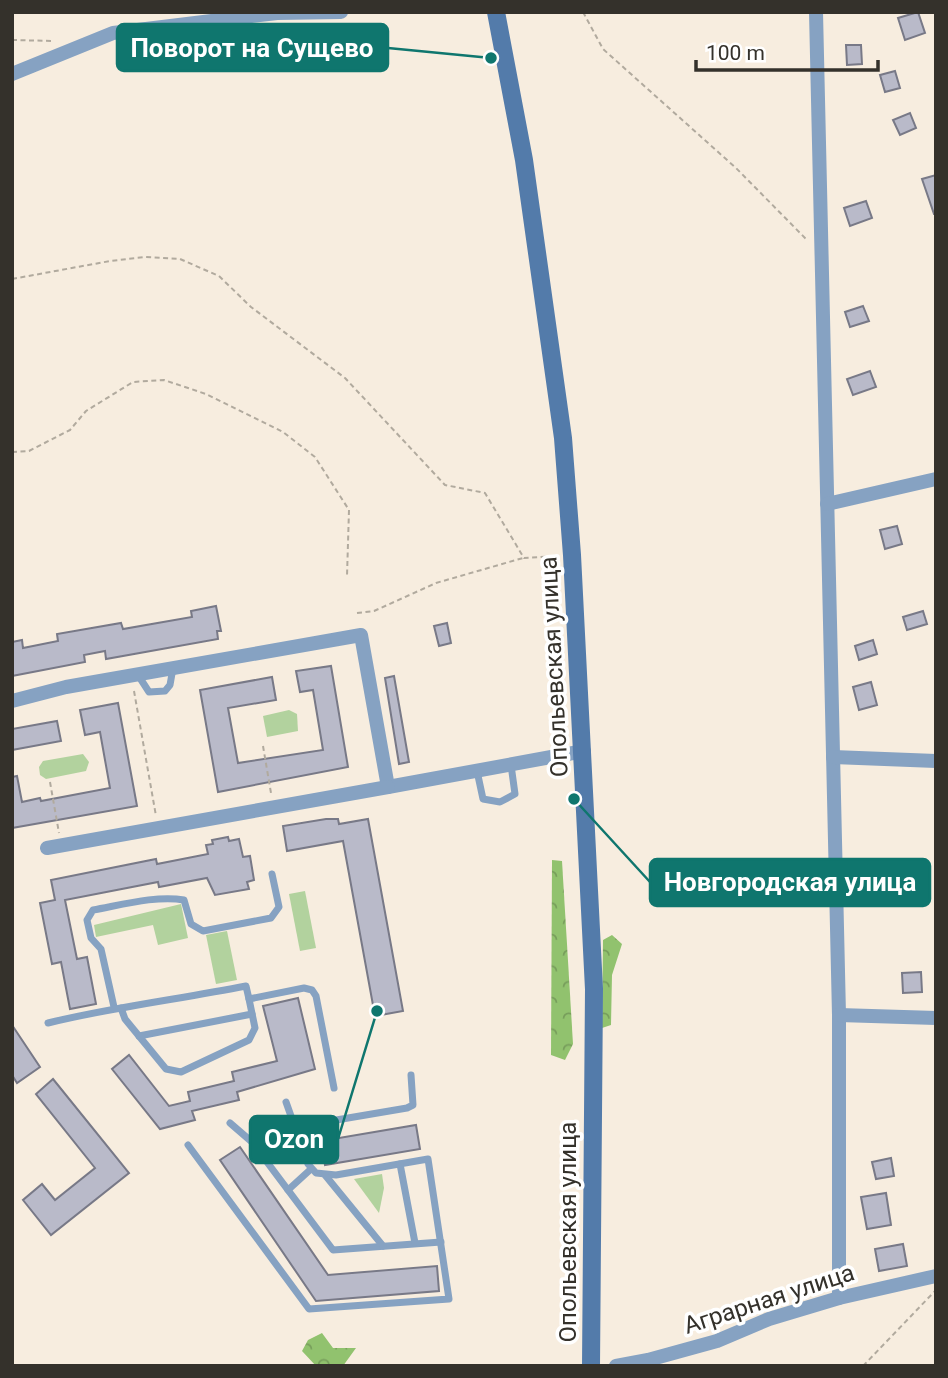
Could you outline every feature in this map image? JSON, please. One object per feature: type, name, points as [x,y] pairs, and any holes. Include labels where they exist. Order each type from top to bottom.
[{"type":"street","points":[[12,74],[113,33],[277,13],[341,12]]},
{"type":"street","name":"Опольевская улица","points":[[496,12],[528,187],[563,438],[572,555],[594,989],[591,1366]]},
{"type":"street","points":[[816,12],[839,1015],[839,1298]]},
{"type":"street","points":[[827,504],[936,480]]},
{"type":"street","points":[[12,701],[134,675],[361,635],[388,787]]},
{"type":"street","points":[[54,847],[584,751]]},
{"type":"street","points":[[833,757],[936,761]]},
{"type":"street","points":[[839,1015],[936,1018]]},
{"type":"street","name":"Аграрная улица","points":[[616,1366],[717,1341],[769,1319],[839,1298],[936,1276]]},
{"type":"lane","points":[[134,675],[146,689],[154,693],[168,689],[173,668]]},
{"type":"lane","points":[[477,770],[483,799],[500,802],[515,794],[511,764]]},
{"type":"lane","points":[[48,1023],[118,1007],[135,1008],[246,986],[254,1035],[250,1040],[181,1072],[166,1069],[118,1007],[101,949],[91,938],[87,920],[93,910],[149,899],[184,900],[188,906],[191,924],[203,931],[271,918],[278,907],[272,874]]},
{"type":"lane","points":[[249,999],[304,988],[312,990],[316,996],[334,1088]]},
{"type":"lane","points":[[139,1036],[252,1014]]},
{"type":"lane","points":[[295,1127],[407,1108],[413,1105],[415,1098],[411,1075]]},
{"type":"lane","points":[[286,1102],[311,1169],[325,1175],[383,1246]]},
{"type":"lane","points":[[230,1123],[252,1142],[333,1250],[441,1242]]},
{"type":"lane","points":[[188,1145],[309,1309],[449,1299],[428,1159],[325,1175]]},
{"type":"lane","points":[[400,1164],[415,1243]]},
{"type":"lane","points":[[288,1190],[311,1169]]},
{"type":"path","points":[[583,12],[603,49],[736,168],[820,252]]},
{"type":"path","points":[[12,40],[64,42]]},
{"type":"path","points":[[12,279],[145,257],[180,259],[219,276],[251,307],[345,378],[445,485],[485,493],[524,558]]},
{"type":"path","points":[[12,452],[29,451],[70,430],[86,411],[133,382],[164,380],[206,394],[283,432],[314,457],[349,510],[347,576]]},
{"type":"path","points":[[357,613],[374,611],[436,583],[524,558],[572,555]]},
{"type":"path","points":[[134,675],[158,828]]},
{"type":"path","points":[[263,746],[274,807]]},
{"type":"path","points":[[50,782],[54,847]]},
{"type":"path","points":[[863,1366],[936,1291]]},
{"type":"green space","points":[[289,710],[297,714],[298,731],[267,737],[263,716]]},
{"type":"green space","points":[[83,754],[89,762],[86,771],[46,779],[40,775],[39,767],[43,761]]},
{"type":"green space","points":[[552,860],[562,861],[573,1044],[565,1060],[551,1055]]},
{"type":"green space","points":[[305,891],[316,948],[300,951],[289,894]]},
{"type":"green space","points":[[181,904],[188,938],[158,945],[153,925],[96,937],[94,925]]},
{"type":"green space","points":[[227,931],[237,980],[216,984],[206,935]]},
{"type":"green space","points":[[612,935],[622,944],[612,975],[611,1025],[602,1028],[603,940]]},
{"type":"green space","points":[[382,1174],[384,1188],[379,1213],[354,1179]]},
{"type":"green space","points":[[322,1333],[333,1348],[356,1348],[343,1366],[316,1366],[302,1351],[308,1340]]},
{"type":"building","points":[[918,12],[925,33],[905,40],[898,18]]},
{"type":"building","points":[[846,45],[861,45],[862,64],[847,65]]},
{"type":"building","points":[[895,71],[900,88],[885,92],[880,75]]},
{"type":"building","points":[[910,113],[916,128],[900,135],[893,120]]},
{"type":"building","points":[[936,175],[936,214],[934,214],[922,179]]},
{"type":"building","points":[[866,201],[872,218],[850,226],[844,208]]},
{"type":"building","points":[[863,306],[869,321],[850,327],[845,312]]},
{"type":"building","points":[[870,371],[876,387],[853,395],[847,379]]},
{"type":"building","points":[[897,526],[902,544],[885,549],[880,530]]},
{"type":"building","points":[[216,606],[221,631],[217,631],[218,639],[106,659],[105,651],[84,655],[85,662],[12,676],[12,642],[22,640],[23,648],[58,641],[57,634],[121,623],[123,629],[192,617],[191,611]]},
{"type":"building","points":[[923,611],[927,624],[907,630],[903,617]]},
{"type":"building","points":[[447,623],[451,643],[439,646],[434,626]]},
{"type":"building","points":[[873,640],[877,654],[859,660],[855,646]]},
{"type":"building","points":[[331,666],[348,767],[218,792],[200,690],[272,677],[276,700],[228,708],[238,763],[323,750],[313,690],[300,692],[296,671]]},
{"type":"building","points":[[394,676],[409,762],[399,764],[385,678]]},
{"type":"building","points":[[871,682],[877,705],[859,710],[853,687]]},
{"type":"building","points":[[118,703],[137,806],[12,828],[12,777],[17,776],[22,802],[110,788],[100,732],[85,735],[80,710]]},
{"type":"building","points":[[57,721],[61,741],[12,750],[12,729]]},
{"type":"building","points":[[338,819],[339,824],[368,819],[403,1011],[375,1016],[343,841],[287,851],[283,826]]},
{"type":"building","points":[[228,837],[229,841],[239,839],[243,857],[250,856],[254,880],[247,882],[249,889],[215,895],[207,878],[159,887],[158,882],[65,900],[77,959],[87,957],[96,1004],[70,1009],[61,962],[52,964],[40,903],[55,900],[51,880],[156,859],[157,864],[208,854],[206,845],[213,844],[212,840]]},
{"type":"building","points":[[921,972],[922,992],[903,993],[902,973]]},
{"type":"building","points":[[298,998],[315,1069],[237,1092],[239,1100],[192,1111],[195,1120],[160,1129],[112,1069],[129,1055],[169,1106],[190,1101],[188,1092],[234,1081],[232,1072],[277,1061],[263,1006]]},
{"type":"building","points":[[12,1025],[40,1067],[17,1083],[12,1075]]},
{"type":"building","points":[[53,1079],[129,1173],[51,1235],[23,1200],[42,1184],[55,1200],[95,1168],[36,1094]]},
{"type":"building","points":[[416,1125],[420,1149],[325,1165],[321,1141]]},
{"type":"building","points":[[240,1147],[328,1275],[437,1266],[439,1291],[316,1301],[220,1160]]},
{"type":"building","points":[[891,1158],[894,1176],[876,1179],[872,1162]]},
{"type":"building","points":[[886,1193],[891,1225],[867,1229],[861,1197]]},
{"type":"building","points":[[903,1244],[907,1266],[879,1271],[875,1249]]},
{"type":"place","name":"Поворот на Сущево","points":[[491,58]]},
{"type":"place","name":"Новгородская улица","points":[[574,799]]},
{"type":"place","name":"Ozon","points":[[377,1011]]}]
